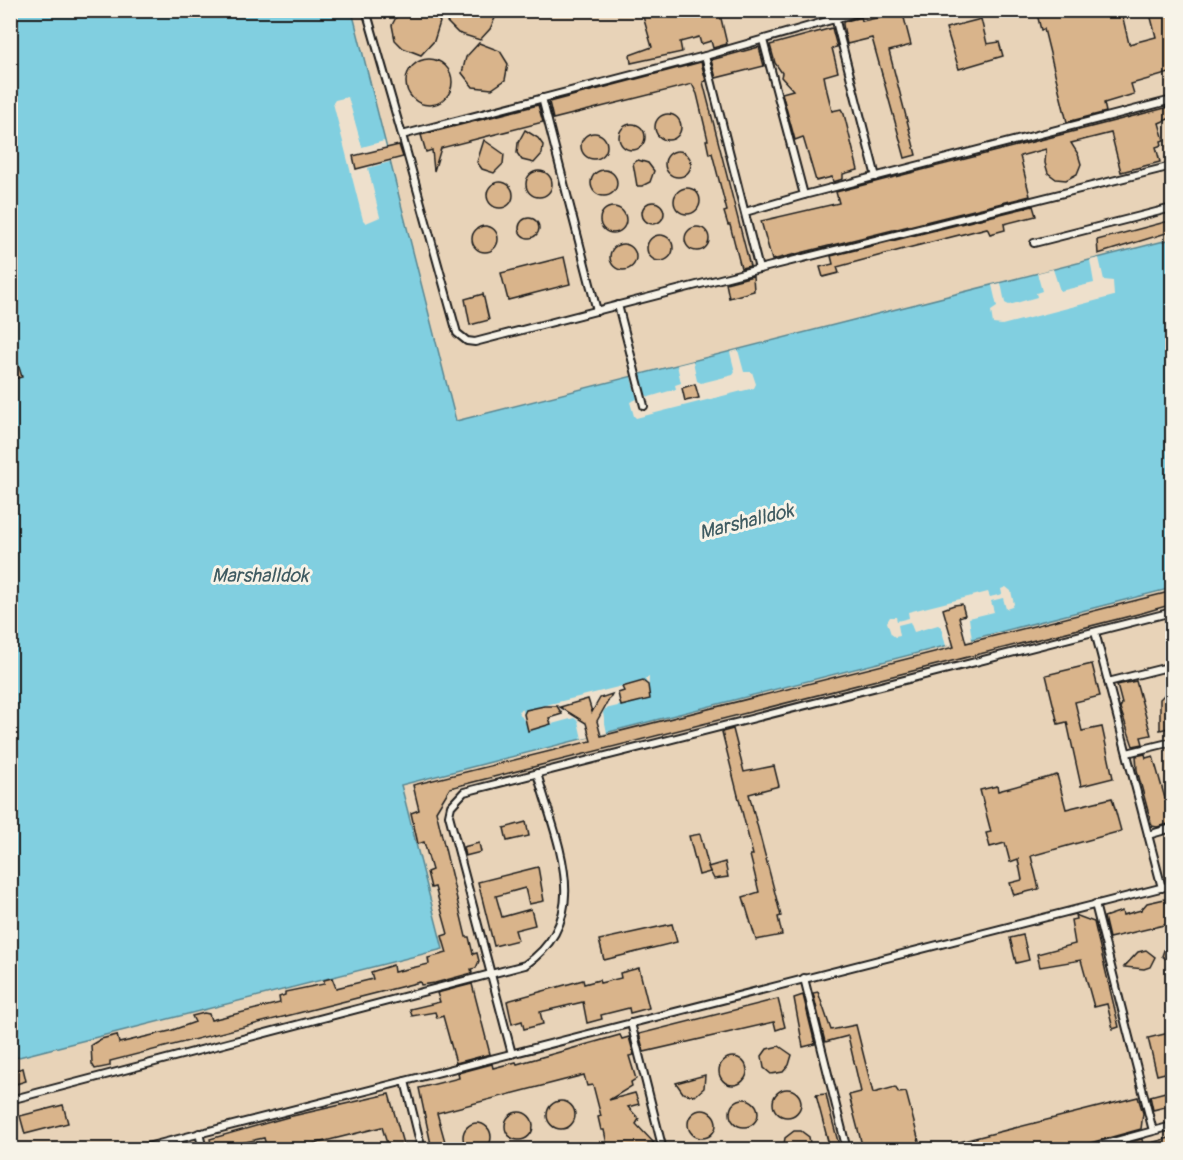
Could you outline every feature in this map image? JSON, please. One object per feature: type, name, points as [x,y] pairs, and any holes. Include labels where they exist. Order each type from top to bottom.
[{"type":"lane","points":[[366,10],[457,333],[461,338],[475,342],[1173,166]]},
{"type":"lane","points":[[402,135],[836,21],[866,10]]},
{"type":"lane","points":[[836,21],[876,177]]},
{"type":"lane","points":[[763,40],[804,195]]},
{"type":"lane","points":[[705,56],[759,269]]},
{"type":"lane","points":[[542,98],[597,311]]},
{"type":"lane","points":[[745,212],[1173,100]]},
{"type":"lane","points":[[1034,243],[1173,208]]},
{"type":"lane","points":[[618,305],[644,406]]},
{"type":"lane","points":[[512,1054],[449,815],[451,806],[464,792],[1173,612]]},
{"type":"lane","points":[[1095,632],[1162,888]]},
{"type":"lane","points":[[1108,682],[1173,666]]},
{"type":"lane","points":[[1126,753],[1173,742]]},
{"type":"lane","points":[[10,1100],[491,976],[518,968],[538,956],[556,935],[567,903],[565,874],[537,773]]},
{"type":"lane","points":[[1148,834],[1173,828]]},
{"type":"lane","points":[[135,1149],[1173,885]]},
{"type":"lane","points":[[1095,904],[1153,1131]]},
{"type":"lane","points":[[804,978],[848,1149]]},
{"type":"lane","points":[[631,1023],[663,1149]]},
{"type":"lane","points":[[405,1081],[422,1148],[407,1149]]},
{"type":"lane","points":[[1083,1149],[1173,1126]]},
{"type":"lane","points":[[199,1133],[203,1149]]},
{"type":"shaded area","points":[[352,11],[1172,11],[1172,239],[456,421]]},
{"type":"shaded area","points":[[1172,589],[1172,1149],[11,1150],[11,1059],[443,949],[401,785]]},
{"type":"water","name":"Marshalldok","points":[[11,11],[352,11],[456,421],[1172,239],[1172,588],[401,785],[443,949],[11,1059]]},
{"type":"pier","points":[[348,97],[362,147],[384,141],[390,162],[368,168],[380,217],[366,223],[363,220],[333,103],[335,100]]},
{"type":"pier","points":[[1099,258],[1104,280],[1113,281],[1114,296],[1002,325],[993,324],[991,311],[997,307],[992,285],[1001,283],[1005,303],[1009,305],[1037,297],[1036,293],[1042,291],[1037,273],[1053,269],[1060,291],[1094,283],[1090,260]]},
{"type":"pier","points":[[738,350],[744,372],[752,372],[756,384],[754,388],[636,418],[634,416],[630,402],[637,399],[631,377],[641,375],[645,394],[649,397],[676,389],[675,385],[681,383],[677,365],[693,361],[697,381],[701,383],[733,375],[735,372],[730,352]]},
{"type":"pier","points":[[1006,587],[1011,591],[1014,604],[1006,609],[1003,598],[991,601],[994,612],[969,618],[972,640],[946,646],[941,627],[938,625],[914,632],[910,622],[898,625],[900,636],[895,637],[891,634],[887,622],[890,617],[896,617],[897,621],[909,618],[908,612],[988,592],[990,597],[1002,594],[1001,589]]},
{"type":"pier","points":[[649,677],[648,699],[605,709],[603,713],[607,733],[582,739],[578,721],[574,718],[530,730],[518,711],[523,709],[524,719],[526,710],[638,682],[643,681],[647,684],[645,679]]},
{"type":"building","points":[[400,10],[430,10],[440,22],[434,41],[421,55],[403,48],[395,40],[392,25]]},
{"type":"building","points":[[449,10],[495,10],[495,18],[490,29],[480,40],[458,33],[447,22]]},
{"type":"building","points":[[653,10],[672,10],[673,17],[697,10],[719,10],[727,44],[713,48],[711,41],[701,44],[699,37],[680,42],[682,52],[631,63],[630,55],[652,47],[642,13]]},
{"type":"building","points":[[889,10],[902,10],[911,45],[889,51],[916,155],[905,158],[872,38],[847,44],[843,25],[843,22],[861,17],[862,21],[890,15]]},
{"type":"building","points":[[1036,10],[1121,10],[1129,44],[1156,37],[1149,10],[1173,10],[1173,72],[1131,84],[1134,94],[1104,103],[1106,112],[1067,122],[1044,29],[1041,30]]},
{"type":"building","points":[[981,19],[987,44],[999,42],[1003,56],[959,69],[946,28]]},
{"type":"building","points":[[832,28],[837,47],[832,48],[838,72],[824,76],[832,111],[841,109],[844,114],[858,170],[843,174],[843,179],[833,182],[832,177],[816,181],[803,137],[795,140],[782,93],[793,90],[781,77],[782,73],[775,63],[770,45]]},
{"type":"building","points":[[479,43],[500,51],[508,64],[505,80],[492,89],[473,87],[462,73],[466,57]]},
{"type":"building","points":[[759,47],[764,66],[716,78],[711,60]]},
{"type":"building","points":[[429,59],[445,66],[452,82],[445,98],[429,105],[413,98],[406,82],[413,66]]},
{"type":"building","points":[[701,62],[706,81],[703,82],[750,266],[741,268],[730,225],[728,225],[724,212],[727,211],[712,153],[709,154],[697,94],[692,84],[553,119],[549,102]]},
{"type":"building","points":[[538,105],[543,122],[441,148],[434,171],[432,150],[426,152],[421,135]]},
{"type":"building","points":[[1173,106],[1173,117],[1159,123],[1164,140],[1161,141],[1162,145],[1156,147],[1160,162],[1121,172],[1111,133],[1071,143],[1081,164],[1077,174],[1066,180],[1056,179],[1048,173],[1045,163],[1046,149],[1020,156],[1030,196],[772,260],[761,221],[839,203],[836,192]]},
{"type":"building","points":[[668,114],[677,118],[681,127],[677,136],[668,140],[659,136],[655,127],[659,118]]},
{"type":"building","points":[[632,124],[641,128],[645,137],[641,146],[632,150],[623,146],[619,137],[623,128]]},
{"type":"building","points":[[525,130],[538,138],[543,145],[542,154],[534,163],[522,160],[517,153],[518,143]]},
{"type":"building","points":[[594,133],[603,137],[607,146],[603,155],[594,159],[585,155],[581,146],[585,137]]},
{"type":"building","points":[[484,140],[504,154],[503,164],[494,173],[482,169],[477,162]]},
{"type":"building","points":[[399,145],[403,157],[356,169],[353,156]]},
{"type":"building","points":[[678,151],[687,155],[691,164],[687,173],[678,177],[669,173],[665,164],[669,155]]},
{"type":"building","points":[[638,160],[648,163],[654,171],[650,182],[642,186],[637,186],[633,163]]},
{"type":"building","points":[[604,170],[613,174],[617,183],[613,192],[604,196],[595,192],[591,183],[595,174]]},
{"type":"building","points":[[539,171],[549,174],[552,184],[549,194],[539,197],[529,194],[526,184],[529,174]]},
{"type":"building","points":[[500,182],[510,185],[513,195],[510,205],[500,208],[490,205],[487,195],[490,185]]},
{"type":"building","points":[[687,188],[696,192],[700,201],[696,210],[687,214],[678,210],[674,201],[678,192]]},
{"type":"building","points":[[653,202],[661,205],[664,213],[661,221],[653,224],[645,221],[642,213],[645,205]]},
{"type":"building","points":[[1033,206],[1036,216],[1004,224],[1005,230],[990,234],[987,228],[904,249],[837,267],[839,273],[823,277],[820,267],[833,264],[831,256]]},
{"type":"building","points":[[613,207],[622,211],[626,220],[622,229],[613,233],[604,229],[600,220],[604,211]]},
{"type":"building","points":[[529,218],[536,221],[539,228],[536,235],[529,238],[522,235],[519,228],[522,221]]},
{"type":"building","points":[[1173,220],[1173,231],[1098,254],[1097,240]]},
{"type":"building","points":[[485,226],[494,230],[498,239],[494,248],[485,252],[476,248],[472,239],[476,230]]},
{"type":"building","points":[[692,227],[702,227],[709,234],[709,244],[702,251],[692,251],[685,244],[685,234]]},
{"type":"building","points":[[660,235],[669,239],[673,248],[669,257],[660,261],[651,257],[647,248],[651,239]]},
{"type":"building","points":[[623,244],[632,248],[636,257],[632,266],[623,270],[614,266],[610,257],[614,248]]},
{"type":"building","points":[[564,257],[570,284],[508,300],[501,273]]},
{"type":"building","points":[[753,276],[754,291],[729,298],[726,283]]},
{"type":"building","points":[[483,294],[489,320],[470,325],[465,299]]},
{"type":"building","points":[[10,348],[13,348],[22,377],[10,380]]},
{"type":"building","points":[[695,384],[699,398],[685,401],[682,388]]},
{"type":"building","points":[[1173,591],[1173,604],[1142,613],[450,788],[436,811],[466,937],[469,937],[473,954],[477,953],[479,961],[476,968],[471,969],[472,973],[435,983],[421,985],[420,982],[110,1061],[110,1066],[95,1069],[92,1064],[91,1045],[101,1039],[117,1035],[119,1043],[170,1031],[195,1022],[192,1016],[209,1014],[211,1020],[280,1003],[279,997],[285,995],[285,992],[324,984],[324,980],[332,978],[336,988],[373,979],[371,972],[393,965],[394,972],[429,964],[428,958],[447,953],[442,936],[448,934],[435,887],[431,888],[427,872],[432,870],[424,842],[418,844],[411,813],[419,810],[413,785],[591,741],[586,723],[560,707],[588,699],[592,712],[600,698],[612,694],[597,721],[601,736],[954,647],[943,609],[954,605],[962,604],[965,615],[959,617],[966,643]]},
{"type":"building","points":[[1092,664],[1100,696],[1075,702],[1082,731],[1102,727],[1113,778],[1081,786],[1067,722],[1058,724],[1046,675]]},
{"type":"building","points":[[643,681],[648,685],[650,699],[621,706],[618,693],[624,691],[622,687]]},
{"type":"building","points":[[1136,681],[1151,735],[1141,737],[1143,744],[1133,746],[1120,708],[1122,704],[1117,685]]},
{"type":"building","points":[[1173,686],[1173,727],[1160,730],[1160,699]]},
{"type":"building","points":[[557,706],[562,714],[549,718],[551,724],[528,731],[524,714],[526,710]]},
{"type":"building","points":[[733,729],[744,772],[774,766],[779,786],[749,794],[781,916],[778,917],[782,935],[756,940],[743,897],[759,892],[750,855],[753,855],[722,732]]},
{"type":"building","points":[[1145,754],[1146,758],[1153,756],[1172,823],[1152,826],[1137,770],[1136,756]]},
{"type":"building","points":[[1057,775],[1066,809],[1112,798],[1121,831],[1031,856],[1039,889],[1014,895],[1010,883],[1022,880],[1018,859],[1010,862],[1005,843],[990,847],[986,833],[991,832],[980,790],[997,786],[998,791]]},
{"type":"building","points":[[526,822],[529,836],[507,841],[504,828]]},
{"type":"building","points":[[700,834],[710,872],[699,875],[689,836]]},
{"type":"building","points":[[479,843],[481,852],[465,856],[463,847]]},
{"type":"building","points":[[725,862],[728,877],[714,879],[708,867]]},
{"type":"building","points":[[538,867],[544,901],[529,904],[525,888],[496,896],[502,917],[531,909],[535,925],[515,930],[518,940],[494,946],[478,882]]},
{"type":"building","points":[[1165,899],[1166,903],[1173,900],[1173,923],[1109,938],[1104,917],[1122,911],[1123,915],[1141,910],[1147,903]]},
{"type":"building","points":[[1075,915],[1094,922],[1119,1027],[1113,1029],[1107,1004],[1094,1007],[1081,960],[1040,967],[1037,954],[1075,944],[1071,920],[1076,919]]},
{"type":"building","points":[[672,924],[677,942],[604,960],[599,940]]},
{"type":"building","points":[[1171,930],[1173,930],[1173,964],[1162,956]]},
{"type":"building","points":[[1023,935],[1029,960],[1016,963],[1010,938]]},
{"type":"building","points":[[1146,950],[1155,957],[1150,967],[1144,969],[1124,967],[1138,952]]},
{"type":"building","points":[[639,968],[649,1008],[630,1013],[629,1008],[601,1015],[602,1019],[587,1023],[583,1002],[540,1012],[543,1024],[524,1029],[522,1021],[512,1024],[507,1001],[583,980],[584,984],[621,978],[620,973]]},
{"type":"building","points":[[472,984],[490,1054],[456,1063],[443,1016],[437,1018],[435,1012],[412,1016],[410,1009],[440,1002],[437,993]]},
{"type":"building","points":[[818,992],[831,1030],[856,1025],[873,1093],[895,1087],[899,1093],[906,1092],[921,1149],[863,1149],[849,1095],[861,1092],[848,1036],[825,1042],[813,993]]},
{"type":"building","points":[[803,995],[815,1044],[803,1047],[794,998]]},
{"type":"building","points":[[778,999],[785,1027],[776,1030],[774,1022],[644,1052],[639,1034]]},
{"type":"building","points":[[1173,1032],[1173,1071],[1157,1075],[1148,1038]]},
{"type":"building","points":[[620,1035],[622,1039],[629,1037],[634,1055],[629,1056],[636,1079],[631,1082],[632,1086],[609,1100],[635,1093],[639,1104],[628,1107],[639,1119],[636,1124],[654,1143],[643,1146],[644,1149],[608,1149],[604,1130],[601,1130],[598,1117],[601,1116],[593,1085],[587,1086],[584,1075],[437,1113],[447,1149],[432,1149],[419,1088],[459,1078],[458,1073],[492,1064],[493,1068],[516,1062],[517,1064]]},
{"type":"building","points":[[779,1046],[792,1055],[789,1065],[783,1072],[771,1074],[764,1068],[762,1056],[767,1049]]},
{"type":"building","points":[[733,1057],[743,1061],[747,1071],[743,1081],[733,1085],[723,1081],[719,1071],[723,1061]]},
{"type":"building","points":[[23,1068],[26,1081],[16,1084],[12,1071]]},
{"type":"building","points":[[705,1075],[704,1088],[695,1096],[683,1093],[676,1083]]},
{"type":"building","points":[[787,1089],[797,1093],[801,1103],[797,1113],[787,1117],[777,1113],[773,1103],[777,1093]]},
{"type":"building","points":[[1173,1090],[1173,1105],[1153,1110],[1150,1096]]},
{"type":"building","points":[[389,1094],[403,1144],[388,1147],[382,1127],[293,1149],[267,1149],[264,1138],[212,1149],[210,1139],[288,1117]]},
{"type":"building","points":[[826,1094],[840,1149],[830,1149],[816,1095]]},
{"type":"building","points":[[1138,1097],[1143,1113],[1141,1129],[1090,1143],[1064,1149],[943,1149],[943,1146]]},
{"type":"building","points":[[744,1099],[754,1103],[758,1113],[754,1123],[744,1127],[734,1123],[730,1113],[734,1103]]},
{"type":"building","points":[[561,1101],[571,1105],[575,1115],[571,1125],[561,1129],[551,1125],[547,1115],[551,1105]]},
{"type":"building","points":[[63,1105],[68,1123],[25,1134],[20,1116]]},
{"type":"building","points":[[702,1110],[712,1114],[716,1124],[712,1134],[702,1138],[692,1134],[688,1124],[692,1114]]},
{"type":"building","points":[[519,1112],[529,1116],[533,1126],[529,1136],[519,1140],[509,1136],[505,1126],[509,1116]]},
{"type":"building","points":[[477,1123],[487,1127],[491,1137],[487,1147],[477,1151],[467,1147],[463,1137],[467,1127]]},
{"type":"building","points":[[794,1131],[801,1131],[809,1137],[811,1149],[783,1149],[785,1138]]},
{"type":"building","points":[[1173,1137],[1173,1149],[1105,1149],[1142,1139],[1143,1145]]}]
